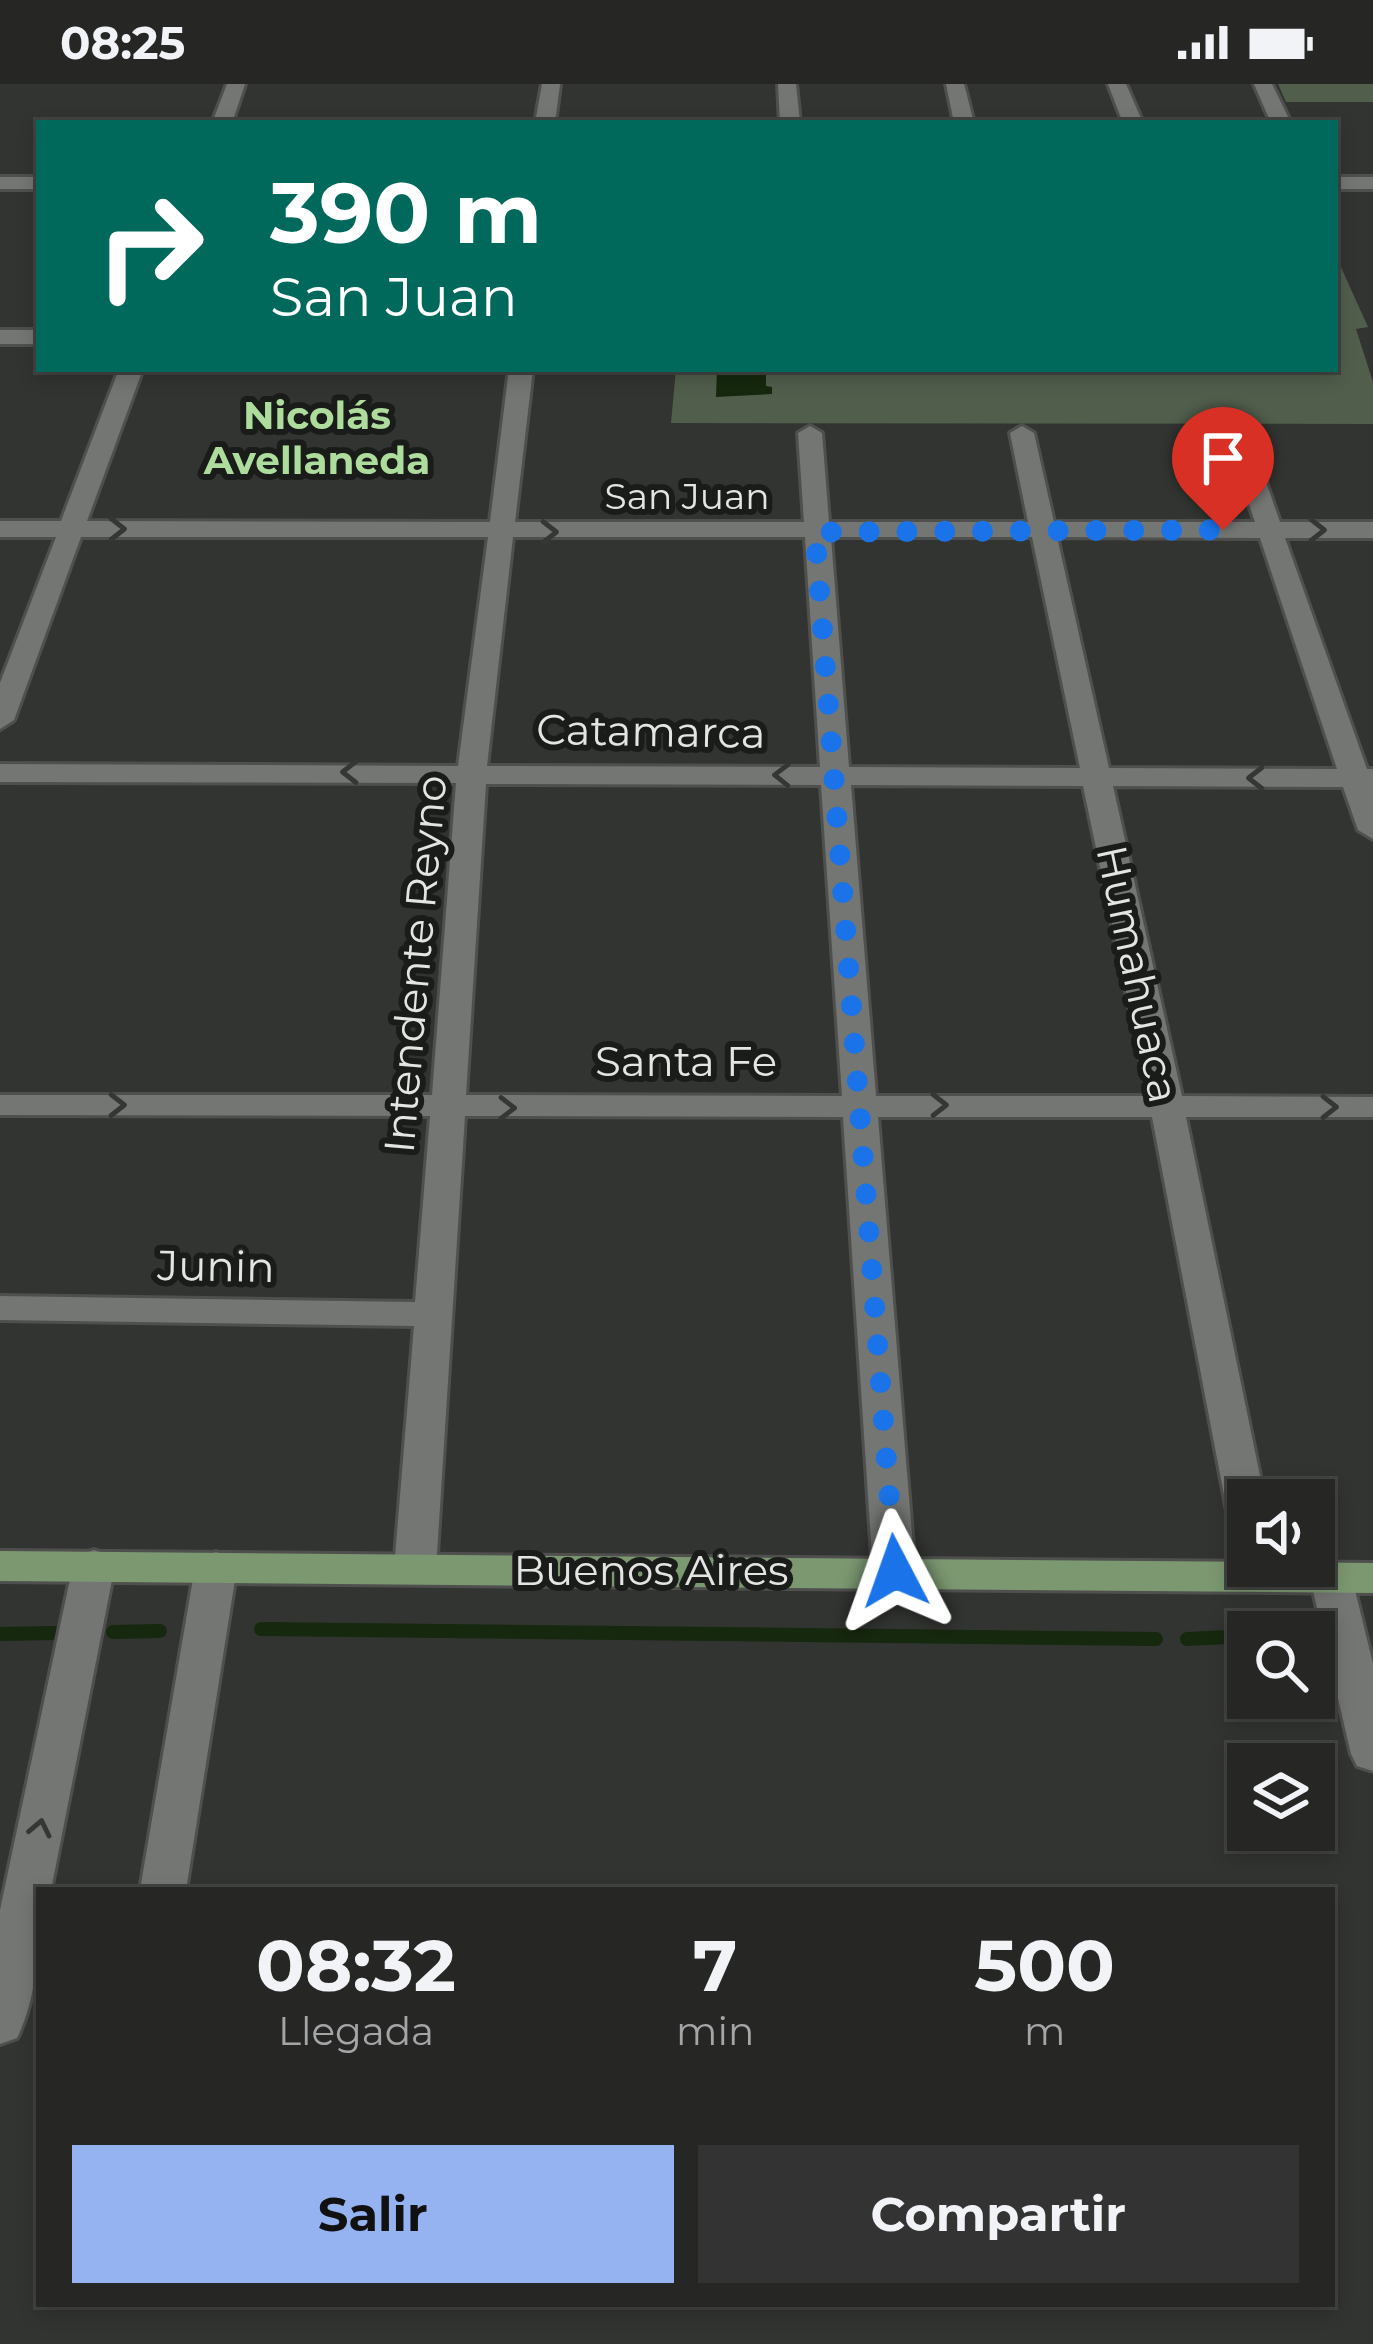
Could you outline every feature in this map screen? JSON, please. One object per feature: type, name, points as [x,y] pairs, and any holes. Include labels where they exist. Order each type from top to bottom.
[{"type":"main road","name":"Buenos Aires","points":[[0,1566],[1227,1571]]},
{"type":"street","points":[[223,120],[236,84]]},
{"type":"street","points":[[545,120],[551,84]]},
{"type":"street","points":[[787,84],[790,120]]},
{"type":"street","points":[[955,84],[963,120]]},
{"type":"street","points":[[1117,84],[1131,120]]},
{"type":"street","points":[[1263,84],[1280,120]]},
{"type":"street","points":[[0,183],[36,183]]},
{"type":"street","points":[[1338,183],[1373,183]]},
{"type":"street","points":[[0,338],[36,338]]},
{"type":"street","points":[[0,720],[12,654],[73,529],[130,372]]},
{"type":"street","name":"Intendente Reyno","points":[[415,1569],[444,1108],[472,772],[520,372]]},
{"type":"street","name":"Humahuaca","points":[[1022,433],[1167,1106],[1241,1479]]},
{"type":"street","points":[[810,434],[895,1571]]},
{"type":"street","points":[[1237,434],[1268,530],[1364,778],[1373,830]]},
{"type":"street","name":"San Juan","points":[[0,530],[1373,530]]},
{"type":"street","name":"Catamarca","points":[[0,773],[1364,778]]},
{"type":"street","name":"Santa Fe","points":[[0,1105],[1373,1107]]},
{"type":"street","name":"Junin","points":[[0,1309],[431,1314]]},
{"type":"street","points":[[0,2024],[94,1565]]},
{"type":"street","points":[[163,1887],[216,1567]]},
{"type":"street","points":[[1352,1578],[1373,1754]]},
{"type":"shaded area","points":[[1278,84],[1373,84],[1373,102],[1286,102]]},
{"type":"shaded area","points":[[1338,261],[1368,327],[1356,329],[1373,382],[1373,424],[671,423],[676,372],[1338,372]]},
{"type":"shaded area","points":[[717,372],[766,372],[766,386],[772,387],[772,394],[716,397]]},
{"type":"waterway","points":[[261,1629],[1156,1639]]},
{"type":"waterway","points":[[113,1632],[160,1631]]},
{"type":"waterway","points":[[0,1634],[54,1633]]},
{"type":"waterway","points":[[1187,1639],[1227,1637]]},
{"type":"district","name":"Nicolás Avellaneda","points":[[317,438]]},
{"type":"route","points":[[895,1571],[815,532],[1223,530]]}]
